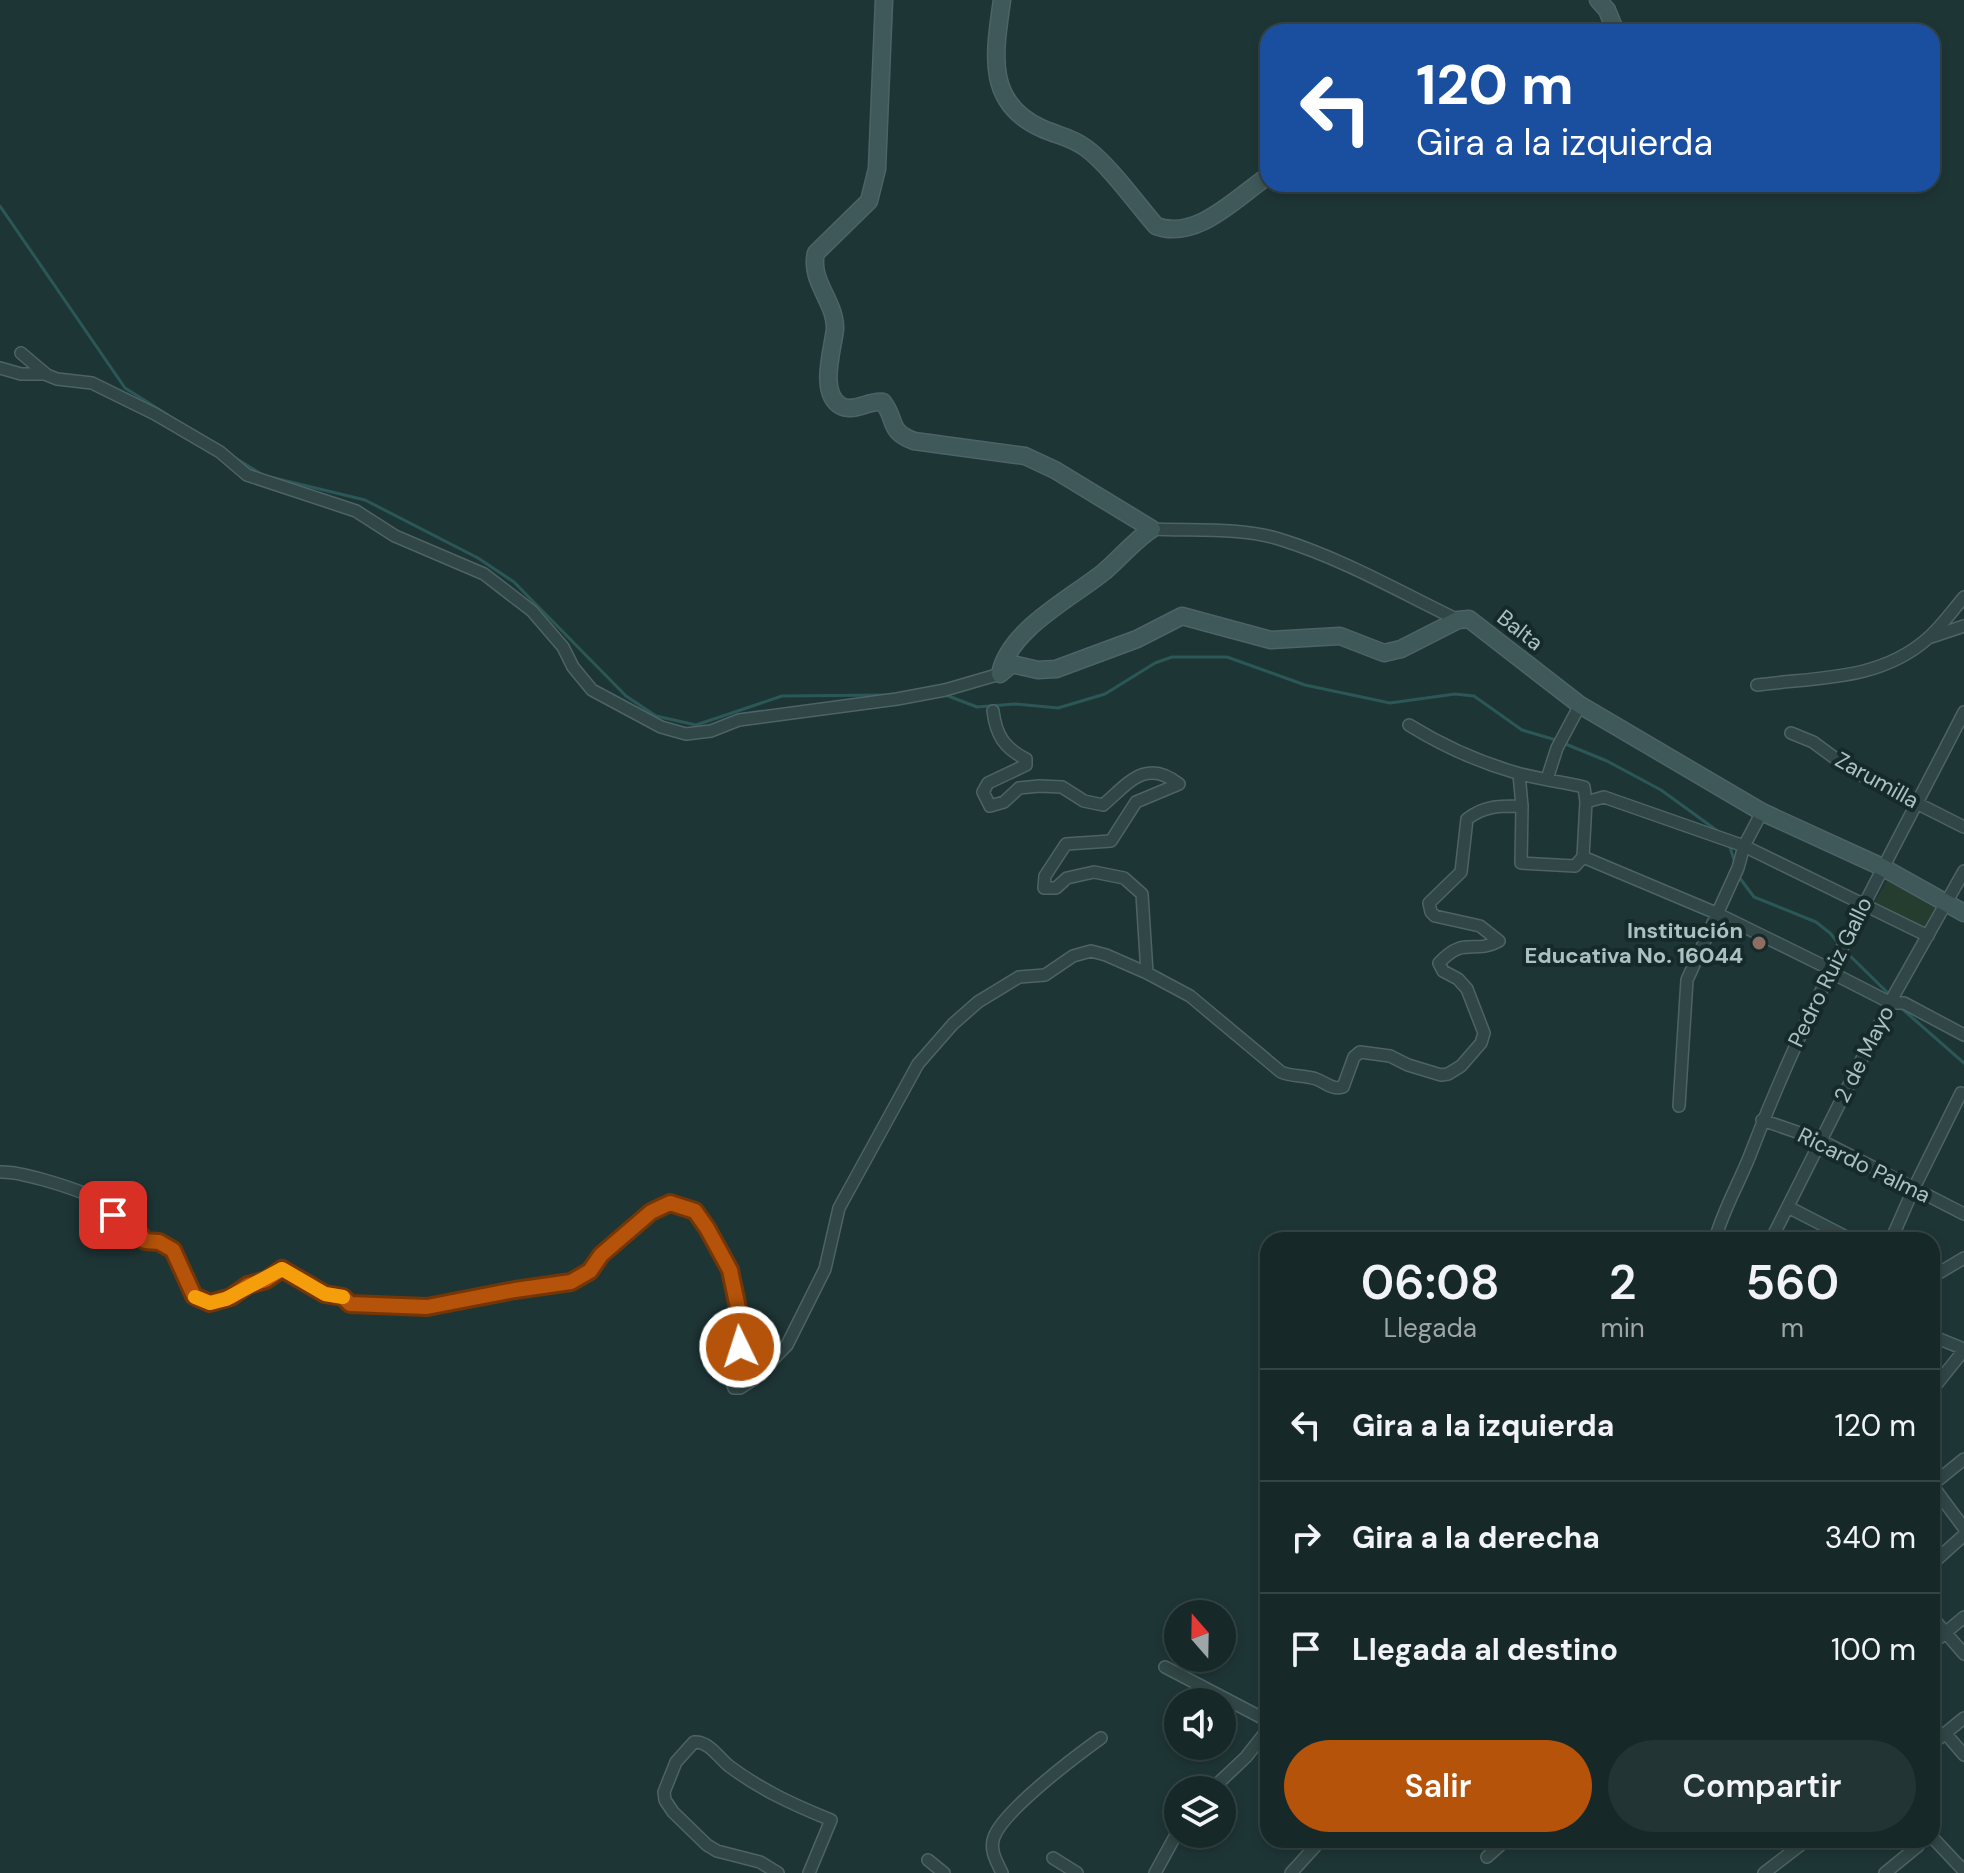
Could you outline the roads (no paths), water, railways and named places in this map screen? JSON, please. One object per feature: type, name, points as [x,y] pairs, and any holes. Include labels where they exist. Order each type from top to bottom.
[{"type":"street","points":[[884,0],[877,169],[869,201],[816,253],[814,261],[815,271],[834,314],[835,328],[828,371],[833,399],[841,406],[852,408],[883,402],[895,430],[914,441],[1025,456],[1055,470],[1152,529],[1250,534],[1279,539],[1458,620]]},
{"type":"street","points":[[1002,0],[994,47],[1003,94],[1020,117],[1044,130],[1070,137],[1090,151],[1156,226],[1180,230],[1195,225],[1260,181]]},
{"type":"street","points":[[1598,0],[1607,10],[1613,24]]},
{"type":"street","points":[[21,353],[46,374],[57,379],[92,383],[155,414],[220,452],[247,475],[356,511],[395,536],[484,574],[532,611],[563,647],[573,667],[592,690],[661,727],[686,734],[711,731],[739,720],[945,690],[1006,669],[1056,669],[1137,639],[1182,616],[1271,640],[1340,636],[1384,653],[1458,620]]},
{"type":"street","points":[[0,368],[21,374],[46,374]]},
{"type":"street","points":[[1006,669],[1008,653],[1040,618],[1102,573],[1152,529]]},
{"type":"street","points":[[1928,639],[1964,597]]},
{"type":"street","name":"Balta","points":[[1458,620],[1469,619],[1580,705],[1762,812],[1882,867],[1964,913]]},
{"type":"street","points":[[1757,685],[1853,676],[1898,659],[1928,639],[1964,626]]},
{"type":"street","points":[[1547,779],[1557,748],[1580,705]]},
{"type":"street","points":[[993,711],[995,727],[1004,744],[1026,759],[1026,765],[988,783],[983,792],[990,806],[1004,802],[1019,788],[1039,786],[1062,787],[1084,801],[1103,805],[1128,780],[1146,772],[1170,777],[1179,784],[1136,802],[1111,841],[1066,844],[1045,876],[1044,888],[1056,888],[1067,878],[1094,872],[1124,878],[1142,894],[1147,973]]},
{"type":"street","name":"Pedro Ruiz Gallo","points":[[1718,1232],[1792,1051],[1863,903],[1964,712]]},
{"type":"street","points":[[1409,725],[1443,746],[1473,758],[1519,774],[1584,787],[1583,857],[1575,866],[1521,863],[1519,774]]},
{"type":"street","name":"Zarumilla","points":[[1791,733],[1813,742],[1851,770],[1964,827]]},
{"type":"street","points":[[1586,802],[1604,797],[1744,846],[1928,936]]},
{"type":"street","points":[[0,1172],[21,1173],[88,1195],[138,1231],[145,1241],[159,1242],[173,1250],[194,1296],[210,1303],[231,1297],[282,1269],[325,1294],[343,1297],[350,1304],[396,1307],[427,1307],[515,1290],[560,1285],[580,1279],[630,1229],[651,1212],[670,1203],[695,1211],[730,1270],[742,1327],[732,1382],[734,1388],[740,1388],[765,1369],[787,1345],[825,1269],[839,1208],[918,1064],[953,1024],[978,1002],[1019,977],[1045,975],[1073,956],[1091,951],[1147,973],[1190,996],[1281,1072],[1292,1077],[1315,1079],[1332,1088],[1339,1089],[1345,1083],[1354,1057],[1360,1052],[1390,1056],[1435,1074],[1448,1074],[1461,1066],[1481,1043],[1484,1033],[1467,989],[1458,979],[1443,971],[1439,963],[1458,948],[1469,945],[1488,947],[1499,941],[1480,926],[1435,916],[1429,903],[1461,872],[1467,819],[1494,805],[1522,806]]},
{"type":"street","points":[[1679,1106],[1687,980],[1738,868],[1744,846],[1762,812]]},
{"type":"street","points":[[1583,857],[1716,913],[1832,970],[1838,976],[1893,1002],[1904,1003],[1964,1035]]},
{"type":"street","name":"2 de Mayo","points":[[1775,1232],[1820,1140],[1964,871]]},
{"type":"street","points":[[1895,1232],[1961,1093]]},
{"type":"street","name":"Ricardo Palma","points":[[1762,1120],[1820,1140],[1964,1214]]},
{"type":"street","points":[[1788,1207],[1836,1232]]},
{"type":"street","points":[[1940,1272],[1964,1258]]},
{"type":"street","points":[[1940,1340],[1964,1350],[1940,1380]]},
{"type":"street","points":[[1940,1478],[1964,1459]]},
{"type":"street","points":[[1940,1496],[1964,1528]]},
{"type":"street","points":[[1940,1557],[1964,1535]]},
{"type":"street","points":[[1940,1638],[1964,1617]]},
{"type":"street","points":[[1940,1626],[1964,1654]]},
{"type":"street","points":[[1175,1672],[1260,1717]]},
{"type":"street","points":[[1940,1738],[1964,1718]]},
{"type":"street","points":[[1946,1734],[1964,1755]]},
{"type":"street","points":[[1002,1873],[993,1855],[993,1839],[999,1829],[1014,1810],[1072,1758],[1101,1738]]},
{"type":"street","points":[[1226,1776],[1260,1739]]},
{"type":"street","points":[[778,1873],[760,1862],[717,1851],[707,1845],[665,1800],[664,1792],[676,1762],[694,1742],[703,1742],[726,1764],[779,1799],[831,1820],[809,1873]]},
{"type":"street","points":[[1940,1846],[1964,1871]]},
{"type":"street","points":[[1155,1873],[1169,1848]]},
{"type":"street","points":[[1291,1873],[1314,1848]]},
{"type":"street","points":[[1487,1857],[1497,1848]]},
{"type":"street","points":[[1764,1873],[1797,1848]]},
{"type":"street","points":[[1885,1873],[1913,1848]]},
{"type":"street","points":[[1053,1858],[1077,1873]]},
{"type":"street","points":[[928,1860],[944,1873]]},
{"type":"waterway","points":[[0,206],[125,388],[168,415]]},
{"type":"waterway","points":[[232,456],[263,475]]},
{"type":"waterway","points":[[270,477],[365,500],[478,558],[514,582],[626,696],[656,716],[696,725],[782,696],[887,695]]},
{"type":"waterway","points":[[943,694],[977,707],[1015,704],[1058,708],[1105,694],[1155,663],[1172,657],[1227,657],[1305,685],[1390,703],[1455,694],[1474,696],[1522,730],[1556,740]]},
{"type":"waterway","points":[[1563,743],[1607,761],[1661,790],[1719,832]]},
{"type":"waterway","points":[[1729,844],[1735,863]]},
{"type":"waterway","points":[[1739,877],[1754,897],[1816,922],[1839,944]]},
{"type":"waterway","points":[[1844,950],[1890,995]]},
{"type":"waterway","points":[[1900,1007],[1964,1063]]},
{"type":"place","name":"Institución Educativa No. 16044","points":[[1759,943]]}]
